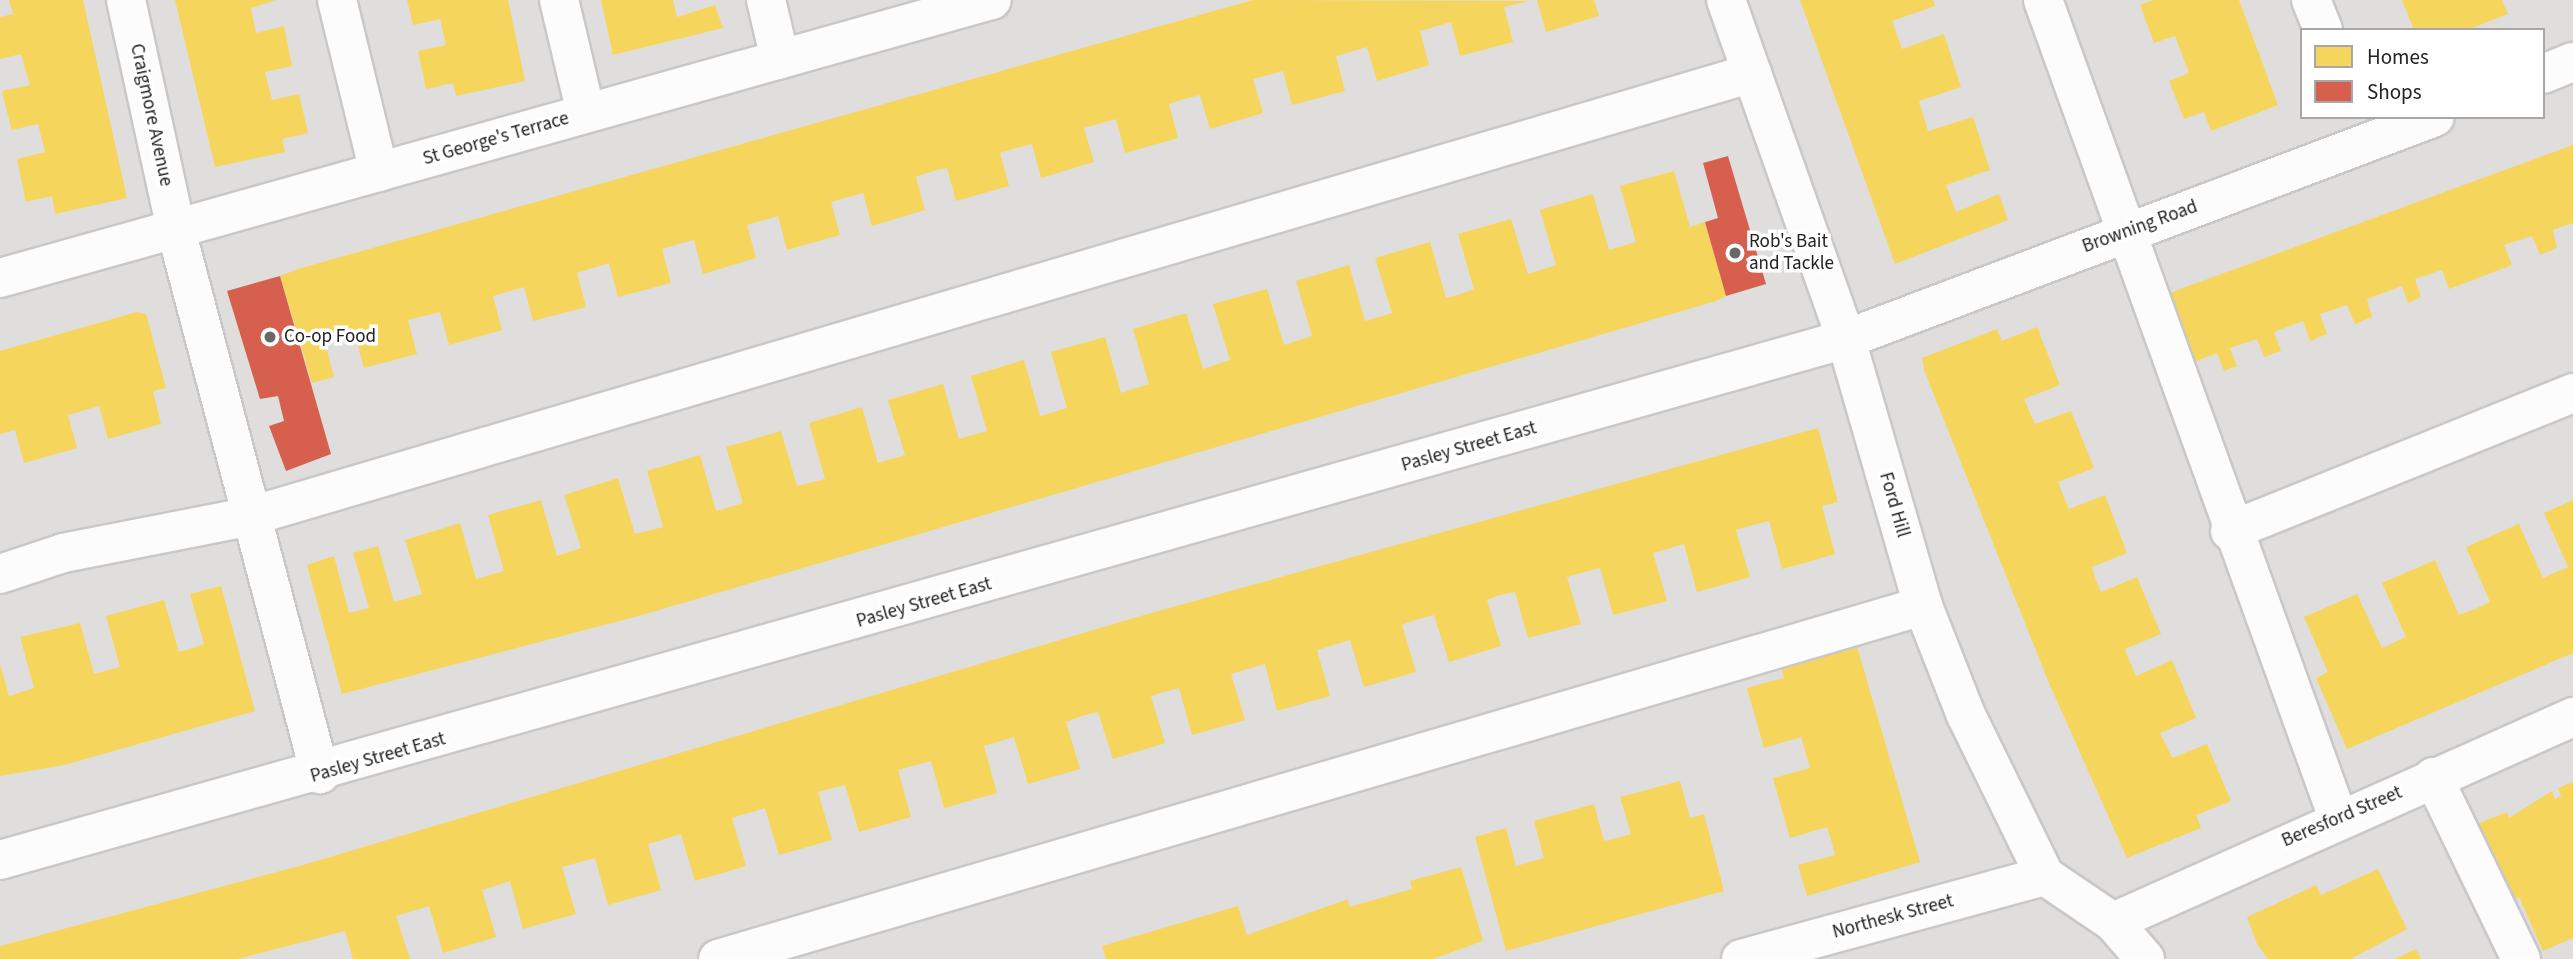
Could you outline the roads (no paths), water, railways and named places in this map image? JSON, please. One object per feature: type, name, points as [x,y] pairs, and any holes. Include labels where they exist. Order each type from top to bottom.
[{"type":"street","name":"Craigmore Avenue","points":[[126,0],[176,230],[320,774]]},
{"type":"street","points":[[337,0],[379,172]]},
{"type":"street","points":[[559,0],[586,113]]},
{"type":"street","points":[[766,0],[780,59]]},
{"type":"street","name":"Ford Hill","points":[[1726,0],[1846,339],[1923,606],[1966,715],[2045,876],[2113,922],[2145,959]]},
{"type":"street","points":[[2043,0],[2230,531],[2338,818]]},
{"type":"street","points":[[2311,0],[2322,28]]},
{"type":"street","name":"St George's Terrace","points":[[0,278],[986,1]]},
{"type":"street","points":[[2545,73],[2573,62]]},
{"type":"street","points":[[0,574],[63,553],[251,516],[1752,73]]},
{"type":"street","name":"Browning Road","points":[[1846,339],[2124,232],[2361,131],[2424,119]]},
{"type":"street","name":"Pasley Street East","points":[[0,860],[320,774],[1846,339]]},
{"type":"street","points":[[2230,531],[2573,393]]},
{"type":"street","points":[[718,959],[1923,606]]},
{"type":"street","name":"Beresford Street","points":[[2113,922],[2338,818],[2573,717]]},
{"type":"street","points":[[2433,777],[2521,959]]},
{"type":"street","name":"Northesk Street","points":[[1741,959],[2045,876]]},
{"type":"place","name":"Rob's Bait and Tackle","points":[[1735,253]]},
{"type":"place","name":"Co-op Food","points":[[270,337]]}]
